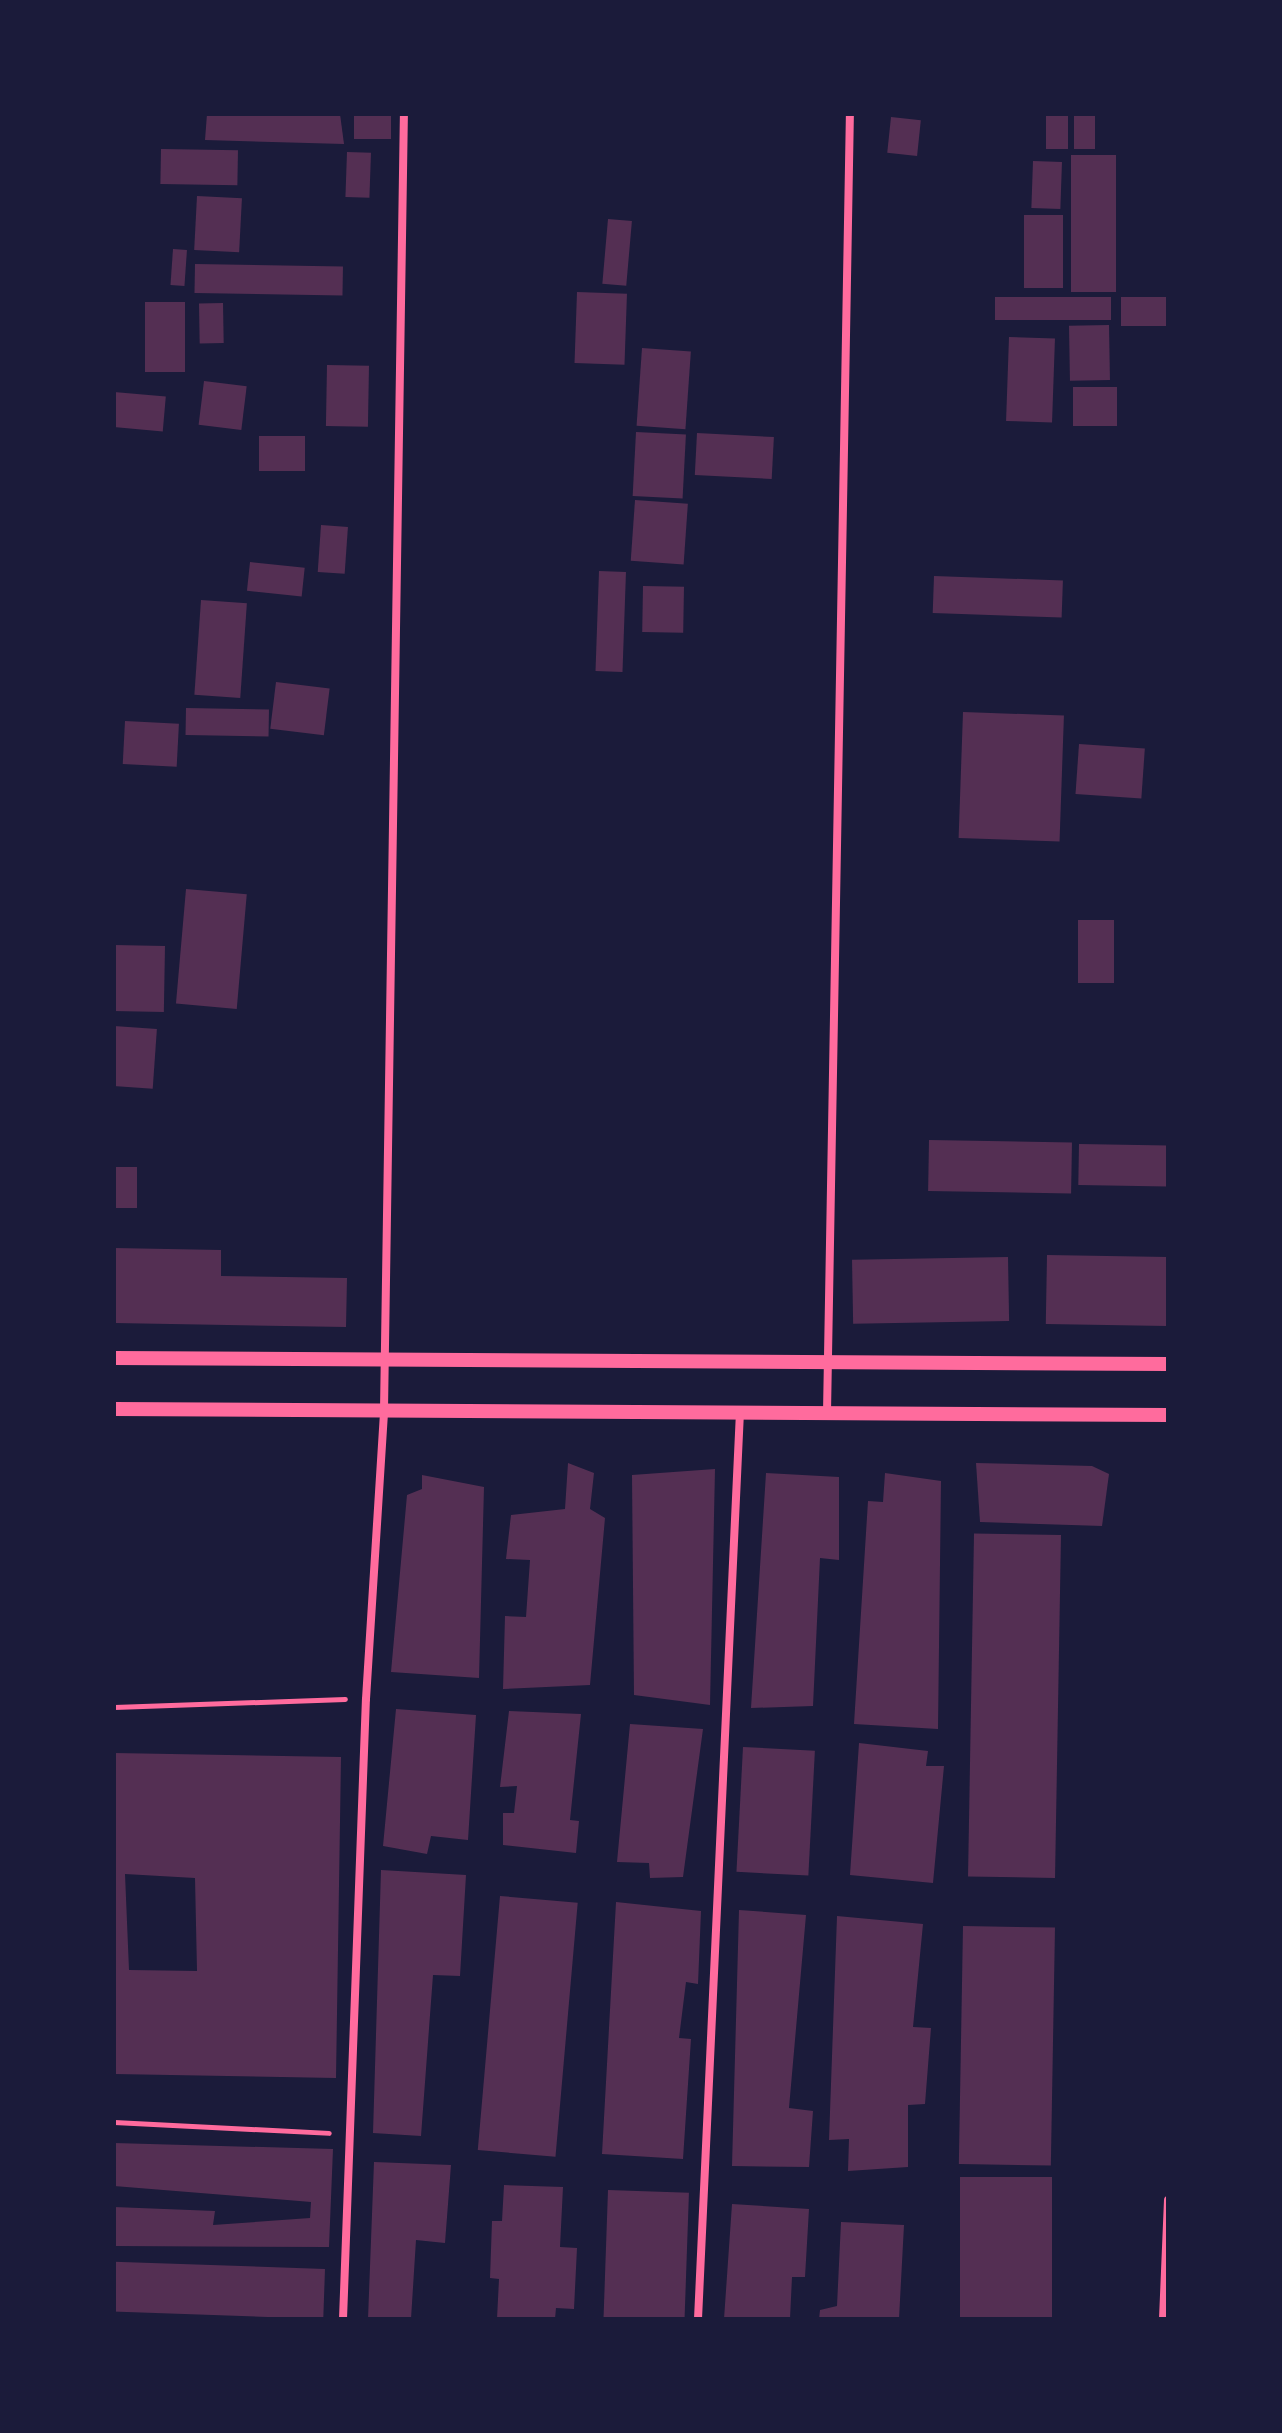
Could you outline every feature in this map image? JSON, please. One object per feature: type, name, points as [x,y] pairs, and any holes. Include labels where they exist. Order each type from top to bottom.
[{"type":"street","points":[[343,2319],[366,1699],[384,1410],[404,114]]},
{"type":"street","points":[[827,1413],[850,114]]},
{"type":"street","points":[[114,1358],[1168,1364]]},
{"type":"street","points":[[114,1409],[1168,1415]]},
{"type":"street","points":[[698,2319],[740,1412]]},
{"type":"street","points":[[1163,2319],[1168,2200]]},
{"type":"path","points":[[114,1707],[366,1699]]},
{"type":"path","points":[[114,2122],[350,2134]]},
{"type":"building","points":[[207,114],[340,114],[344,144],[205,140]]},
{"type":"building","points":[[354,114],[391,114],[391,139],[354,139]]},
{"type":"building","points":[[1046,114],[1068,114],[1068,149],[1046,149]]},
{"type":"building","points":[[1074,114],[1095,114],[1095,149],[1074,149]]},
{"type":"building","points":[[891,117],[921,120],[917,156],[887,153]]},
{"type":"building","points":[[161,149],[238,150],[237,185],[160,184]]},
{"type":"building","points":[[347,152],[371,153],[369,198],[345,197]]},
{"type":"building","points":[[1071,155],[1116,155],[1116,292],[1071,292]]},
{"type":"building","points":[[1033,161],[1062,162],[1060,209],[1031,208]]},
{"type":"building","points":[[197,196],[242,198],[239,252],[194,250]]},
{"type":"building","points":[[1024,215],[1063,215],[1063,288],[1024,288]]},
{"type":"building","points":[[608,219],[632,221],[626,286],[602,284]]},
{"type":"building","points":[[173,249],[187,250],[184,286],[170,285]]},
{"type":"building","points":[[195,264],[343,267],[342,296],[194,293]]},
{"type":"building","points":[[577,292],[627,294],[624,365],[575,363]]},
{"type":"building","points":[[995,297],[1111,297],[1111,320],[995,320]]},
{"type":"building","points":[[1121,297],[1168,297],[1168,326],[1121,326]]},
{"type":"building","points":[[145,302],[185,302],[185,372],[145,372]]},
{"type":"building","points":[[199,303],[223,303],[224,343],[200,343]]},
{"type":"building","points":[[1109,325],[1110,380],[1070,381],[1069,326]]},
{"type":"building","points":[[1009,337],[1055,339],[1052,423],[1006,421]]},
{"type":"building","points":[[642,348],[691,351],[685,429],[637,426]]},
{"type":"building","points":[[327,365],[369,366],[368,427],[326,426]]},
{"type":"building","points":[[204,381],[247,386],[241,430],[199,425]]},
{"type":"building","points":[[1073,387],[1117,387],[1117,426],[1073,426]]},
{"type":"building","points":[[114,392],[166,397],[163,431],[114,427]]},
{"type":"building","points":[[636,432],[686,435],[683,499],[633,496]]},
{"type":"building","points":[[697,433],[774,437],[772,479],[695,475]]},
{"type":"building","points":[[259,436],[305,436],[305,471],[259,471]]},
{"type":"building","points":[[635,500],[688,504],[684,565],[631,561]]},
{"type":"building","points":[[321,525],[348,527],[345,574],[318,572]]},
{"type":"building","points":[[250,562],[305,568],[302,597],[247,591]]},
{"type":"building","points":[[599,571],[626,572],[622,672],[596,671]]},
{"type":"building","points":[[934,576],[1063,581],[1062,617],[933,613]]},
{"type":"building","points":[[643,586],[684,587],[683,633],[642,632]]},
{"type":"building","points":[[201,600],[247,603],[240,698],[194,695]]},
{"type":"building","points":[[276,682],[330,689],[324,735],[270,729]]},
{"type":"building","points":[[186,708],[269,709],[269,736],[186,735]]},
{"type":"building","points":[[963,712],[1064,716],[1060,841],[959,838]]},
{"type":"building","points":[[125,721],[179,724],[177,767],[123,764]]},
{"type":"building","points":[[1079,744],[1145,749],[1141,798],[1076,794]]},
{"type":"building","points":[[186,889],[247,894],[237,1009],[176,1004]]},
{"type":"building","points":[[1078,920],[1114,920],[1114,983],[1078,983]]},
{"type":"building","points":[[114,945],[165,946],[164,1012],[114,1011]]},
{"type":"building","points":[[114,1026],[157,1029],[153,1089],[114,1086]]},
{"type":"building","points":[[929,1140],[1072,1142],[1071,1193],[928,1191]]},
{"type":"building","points":[[1079,1144],[1168,1146],[1167,1187],[1078,1185]]},
{"type":"building","points":[[114,1167],[137,1167],[137,1208],[114,1208]]},
{"type":"building","points":[[114,1248],[221,1250],[221,1276],[347,1278],[346,1327],[114,1323]]},
{"type":"building","points":[[1047,1255],[1168,1257],[1167,1326],[1046,1324]]},
{"type":"building","points":[[1008,1257],[1009,1321],[853,1324],[852,1260]]},
{"type":"building","points":[[568,1463],[594,1473],[590,1509],[605,1518],[590,1685],[503,1689],[505,1616],[526,1617],[530,1560],[506,1559],[511,1515],[565,1509]]},
{"type":"building","points":[[976,1463],[1092,1466],[1109,1474],[1102,1526],[980,1522]]},
{"type":"building","points":[[715,1469],[710,1705],[634,1695],[632,1475]]},
{"type":"building","points":[[766,1473],[839,1477],[839,1560],[820,1558],[813,1706],[751,1708]]},
{"type":"building","points":[[885,1473],[941,1481],[938,1729],[854,1724],[868,1501],[883,1502]]},
{"type":"building","points":[[422,1475],[484,1487],[479,1678],[391,1672],[407,1495],[422,1489]]},
{"type":"building","points":[[974,1533],[1061,1535],[1055,1878],[968,1876]]},
{"type":"building","points":[[396,1709],[476,1715],[468,1840],[431,1836],[427,1854],[383,1846]]},
{"type":"building","points":[[509,1711],[581,1714],[570,1820],[579,1821],[576,1853],[503,1845],[503,1813],[514,1813],[517,1786],[500,1787]]},
{"type":"building","points":[[630,1724],[703,1729],[683,1877],[650,1878],[649,1863],[617,1862]]},
{"type":"building","points":[[859,1743],[928,1751],[926,1766],[944,1766],[933,1883],[850,1875]]},
{"type":"building","points":[[743,1747],[815,1751],[808,1876],[736,1872]]},
{"type":"building","points":[[114,1753],[341,1757],[336,2078],[114,2074]],"holes":[[[125,1874],[195,1878],[197,1971],[129,1970]]]},
{"type":"building","points":[[381,1870],[466,1875],[460,1976],[433,1975],[421,2136],[373,2133]]},
{"type":"building","points":[[500,1896],[578,1903],[555,2157],[478,2150]]},
{"type":"building","points":[[616,1902],[701,1911],[698,1984],[686,1982],[679,2038],[691,2039],[683,2159],[602,2154]]},
{"type":"building","points":[[739,1910],[806,1915],[789,2108],[813,2111],[809,2167],[732,2166]]},
{"type":"building","points":[[837,1916],[923,1924],[913,2027],[931,2028],[925,2104],[908,2105],[908,2167],[848,2171],[849,2139],[829,2140]]},
{"type":"building","points":[[963,1926],[1055,1928],[1051,2166],[959,2164]]},
{"type":"building","points":[[114,2143],[333,2149],[329,2247],[114,2246],[114,2207],[215,2211],[213,2225],[310,2218],[311,2202],[114,2186]]},
{"type":"building","points":[[374,2162],[451,2165],[445,2243],[416,2240],[411,2319],[368,2319]]},
{"type":"building","points":[[960,2177],[1052,2177],[1052,2319],[960,2319]]},
{"type":"building","points":[[504,2185],[563,2187],[560,2247],[577,2248],[574,2309],[556,2308],[555,2319],[497,2319],[499,2279],[490,2278],[492,2221],[502,2221]]},
{"type":"building","points":[[608,2190],[689,2193],[685,2319],[603,2319]]},
{"type":"building","points":[[732,2204],[809,2209],[805,2277],[792,2277],[790,2319],[724,2319]]},
{"type":"building","points":[[841,2222],[904,2225],[899,2319],[819,2319],[820,2310],[837,2306]]},
{"type":"building","points":[[114,2262],[325,2269],[323,2319],[114,2312]]}]
